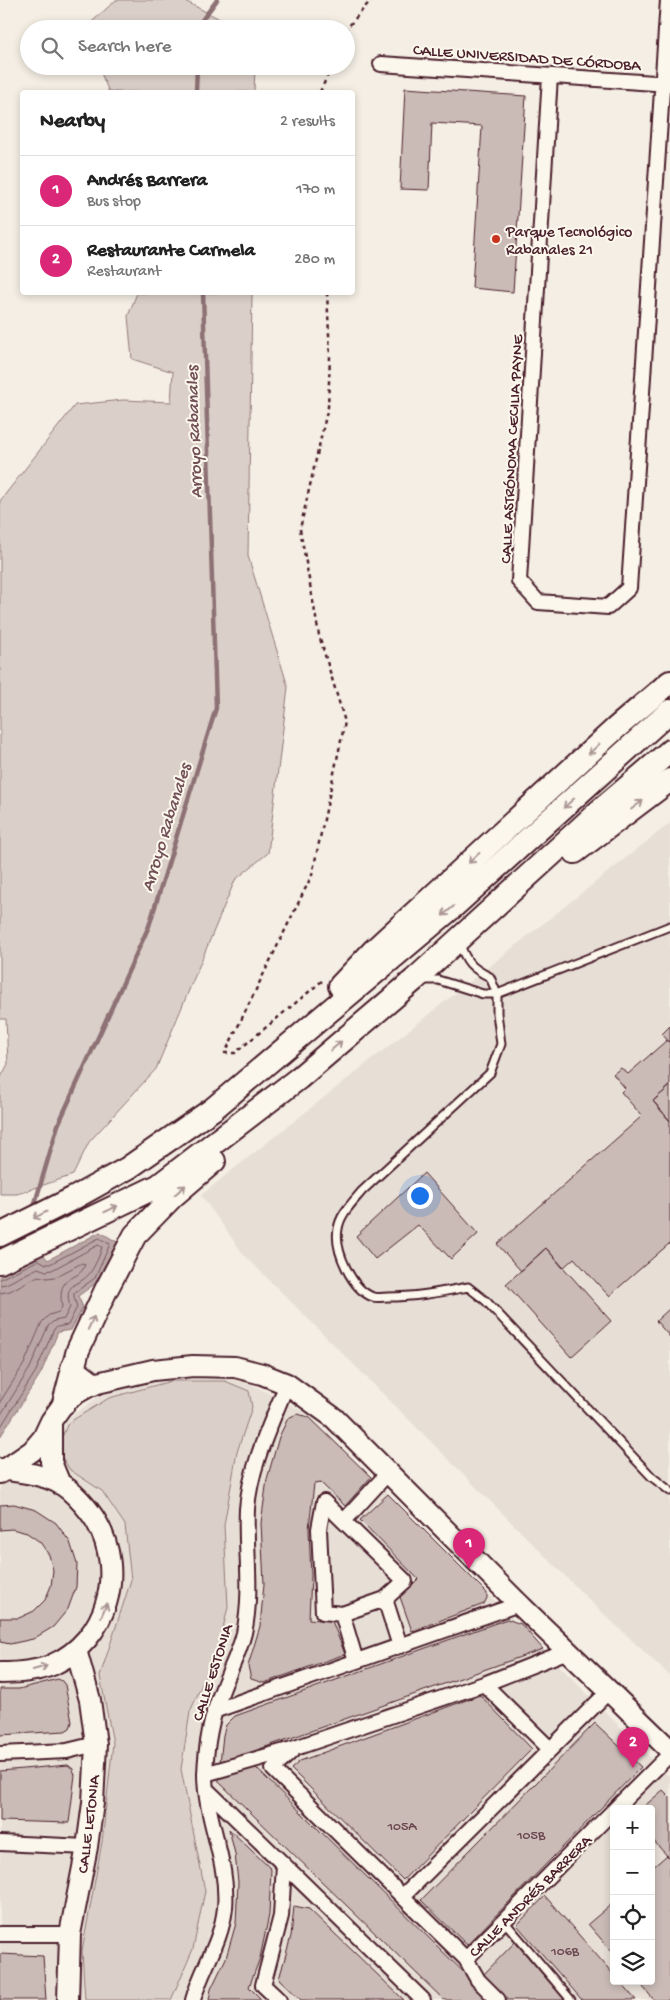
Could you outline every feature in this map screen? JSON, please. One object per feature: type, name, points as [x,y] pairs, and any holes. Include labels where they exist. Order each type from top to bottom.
[{"type":"main road","points":[[615,729],[670,672]]},
{"type":"main road","points":[[213,1109],[314,1013],[374,950],[615,729],[670,682]]},
{"type":"main road","points":[[3,1234],[128,1168],[213,1109],[454,906],[670,711]]},
{"type":"main road","points":[[0,1262],[158,1186],[299,1078],[414,980],[596,814],[670,751]]},
{"type":"main road","points":[[458,940],[670,780]]},
{"type":"main road","points":[[64,1403],[78,1350],[106,1290],[135,1235],[172,1197],[223,1153],[299,1078]]},
{"type":"main road","points":[[72,1368],[93,1384]]},
{"type":"street","name":"CALLE ASTRÓNOMA CECILIA PAYNE","points":[[550,76],[519,581],[538,602],[608,606],[629,588],[666,83],[668,0]]},
{"type":"street","name":"CALLE UNIVERSIDAD DE CÓRDOBA","points":[[381,64],[666,83]]},
{"type":"street","points":[[60,1484],[51,1462],[51,1421],[64,1403],[93,1384],[153,1370],[192,1366],[235,1367],[262,1374],[287,1384],[334,1418],[519,1604],[670,1750]]},
{"type":"street","points":[[2,1468],[21,1447],[51,1421],[124,1376]]},
{"type":"street","name":"CALLE ESTONIA","points":[[193,2000],[215,1949],[225,1909],[225,1884],[222,1861],[210,1816],[206,1789],[205,1774],[208,1747],[214,1711],[243,1636],[248,1612],[250,1591],[247,1508],[250,1485],[266,1436],[287,1384]]},
{"type":"street","points":[[0,1673],[25,1673],[43,1668],[52,1665],[76,1650],[97,1626],[109,1597],[112,1566],[105,1536],[89,1509],[60,1484],[28,1473],[2,1468]]},
{"type":"street","points":[[344,1521],[388,1473]]},
{"type":"street","points":[[324,1502],[405,1581],[385,1599],[342,1614],[323,1612],[319,1529],[324,1502]]},
{"type":"street","points":[[385,1599],[400,1646]]},
{"type":"street","points":[[214,1711],[519,1604]]},
{"type":"street","points":[[342,1614],[356,1661]]},
{"type":"street","name":"CALLE LETONIA","points":[[68,2000],[70,1934],[87,1847],[93,1804],[96,1744],[90,1700],[76,1650]]},
{"type":"street","name":"CALLE ANDRÉS BARRERA","points":[[205,1774],[295,1748],[484,1684],[568,1651]]},
{"type":"street","points":[[484,1684],[550,1749]]},
{"type":"street","points":[[403,1896],[609,1691]]},
{"type":"street","points":[[0,1754],[67,1750],[96,1744]]},
{"type":"street","name":"CALLE ANDRÉS BARRERA","points":[[295,1748],[273,1768],[466,1959],[610,1815]]},
{"type":"street","name":"CALLE ANDRÉS BARRERA","points":[[620,1805],[670,1754]]},
{"type":"street","points":[[206,1789],[423,2000]]},
{"type":"street","points":[[0,1843],[87,1847]]},
{"type":"street","points":[[279,2000],[263,1985],[281,1916],[284,1865]]},
{"type":"street","points":[[0,1934],[70,1934]]},
{"type":"street","points":[[466,1959],[478,1980],[498,2000]]},
{"type":"lane","points":[[414,980],[438,980],[483,994],[496,994],[670,926]]},
{"type":"lane","points":[[458,940],[465,958],[475,970],[490,977],[496,994],[501,1044],[490,1073],[362,1191],[346,1210],[338,1229],[340,1251],[346,1269],[356,1285],[373,1297],[422,1296],[468,1287],[486,1301],[652,1477],[670,1491]]},
{"type":"lane","points":[[504,1921],[571,2000]]},
{"type":"path","points":[[353,20],[371,0]]},
{"type":"path","points":[[321,90],[328,75]]},
{"type":"path","points":[[322,981],[235,1053],[225,1053],[312,875],[345,722],[319,635],[300,529],[328,407],[330,356],[327,295]]},
{"type":"shaded area","points":[[116,0],[183,0],[222,20],[94,20]]},
{"type":"shaded area","points":[[102,75],[255,75],[254,90],[108,90]]},
{"type":"shaded area","points":[[136,295],[252,295],[248,556],[288,687],[268,853],[235,880],[156,1069],[89,1142],[73,1175],[17,1194],[0,1194],[0,1079],[8,1064],[6,1019],[0,1019],[0,501],[75,405],[123,400],[171,402],[173,372],[132,359],[128,316]]},
{"type":"shaded area","points":[[670,823],[670,1676],[587,1598],[244,1255],[201,1195]]},
{"type":"shaded area","points":[[236,1376],[310,1415],[670,1777],[670,2000],[0,2000],[0,1479],[45,1448],[70,1417],[98,1397],[137,1382]]},
{"type":"shaded area","points":[[171,1381],[225,1381],[249,1391],[252,1407],[237,1452],[224,1525],[228,1607],[219,1645],[190,1712],[181,1769],[205,1891],[193,1949],[171,2000],[85,2000],[82,1951],[102,1842],[113,1743],[100,1676],[131,1580],[125,1525],[102,1491],[70,1470],[57,1449],[68,1423],[109,1398]]},
{"type":"water","points":[[100,1232],[117,1242],[99,1281],[78,1296],[83,1307],[71,1330],[58,1332],[41,1373],[0,1437],[0,1275],[42,1253],[48,1260]]},
{"type":"building","name":"Parque Tecnológico Rabanales 21","points":[[405,88],[526,96],[513,292],[472,288],[482,126],[432,123],[429,190],[400,189]]},
{"type":"building","points":[[670,1026],[670,1043],[662,1034]]},
{"type":"building","points":[[667,1040],[670,1043],[670,1086],[653,1101],[670,1121],[670,1243],[609,1296],[574,1258],[563,1268],[546,1248],[521,1271],[497,1244],[642,1116],[621,1092],[625,1088],[613,1074],[621,1068],[628,1074]]},
{"type":"building","points":[[670,1086],[670,1121],[653,1101]]},
{"type":"building","points":[[424,1173],[478,1234],[451,1259],[418,1225],[375,1259],[356,1236]]},
{"type":"building","points":[[546,1248],[611,1321],[571,1357],[506,1284]]},
{"type":"building","points":[[670,1308],[670,1337],[656,1321]]},
{"type":"building","points":[[297,1414],[309,1417],[371,1477],[345,1506],[321,1483],[314,1484],[309,1529],[311,1576],[309,1619],[332,1621],[345,1654],[264,1683],[251,1679],[248,1666],[260,1626],[264,1584],[261,1523],[267,1479],[279,1437],[288,1418]]},
{"type":"building","points":[[388,1494],[487,1593],[484,1604],[412,1631],[400,1597],[418,1579],[360,1520]]},
{"type":"building","points":[[14,1504],[36,1510],[56,1523],[70,1542],[77,1564],[76,1587],[68,1609],[53,1627],[33,1639],[10,1644],[0,1642],[0,1618],[19,1618],[34,1611],[45,1600],[51,1586],[53,1570],[49,1555],[40,1542],[27,1533],[12,1529],[0,1530],[0,1505]]},
{"type":"building","points":[[507,1619],[521,1624],[543,1649],[220,1763],[226,1725],[235,1716]]},
{"type":"building","points":[[58,1679],[65,1685],[72,1722],[70,1728],[65,1731],[0,1735],[0,1689],[19,1689]]},
{"type":"building","points":[[480,1695],[532,1749],[403,1880],[291,1769],[300,1761]]},
{"type":"building","points":[[595,1723],[641,1767],[467,1945],[421,1900]]},
{"type":"building","points":[[68,1765],[73,1769],[75,1775],[69,1823],[0,1821],[0,1771]]},
{"type":"building","points":[[254,1766],[492,2000],[444,2000],[219,1782],[219,1775]]},
{"type":"building","points":[[663,1790],[670,1797],[670,1859],[655,1842],[655,1805],[646,1805]]},
{"type":"building","points":[[229,1829],[271,1869],[269,1915],[260,1958],[249,1987],[262,2000],[209,2000],[211,1989],[226,1958],[236,1923],[238,1882],[235,1854]]},
{"type":"building","points":[[667,1855],[670,1859],[670,2000],[654,2000],[641,1985],[655,1985],[655,1866]]},
{"type":"building","points":[[545,1896],[610,1970],[610,1985],[623,1985],[636,2000],[582,2000],[517,1925]]},
{"type":"building","points":[[610,1905],[610,1949],[588,1924]]},
{"type":"building","points":[[294,1906],[309,1909],[404,2000],[301,2000],[279,1979],[291,1936]]},
{"type":"building","points":[[515,1942],[565,2000],[507,2000],[482,1976]]},
{"type":"building","points":[[0,1954],[43,1956],[46,2000],[0,2000]]},
{"type":"waterway","name":"Arroyo Rabanales","points":[[202,20],[217,0]]},
{"type":"waterway","name":"Arroyo Rabanales","points":[[196,90],[197,75]]},
{"type":"waterway","name":"Arroyo Rabanales","points":[[33,1210],[58,1125],[149,926],[216,708],[203,295]]},
{"type":"place","name":"Parque Tecnológico Rabanales 21","points":[[496,239]]},
{"type":"place","name":"Andrés Barrera","points":[[469,1569]]},
{"type":"place","name":"Restaurante Carmela","points":[[633,1768]]}]
